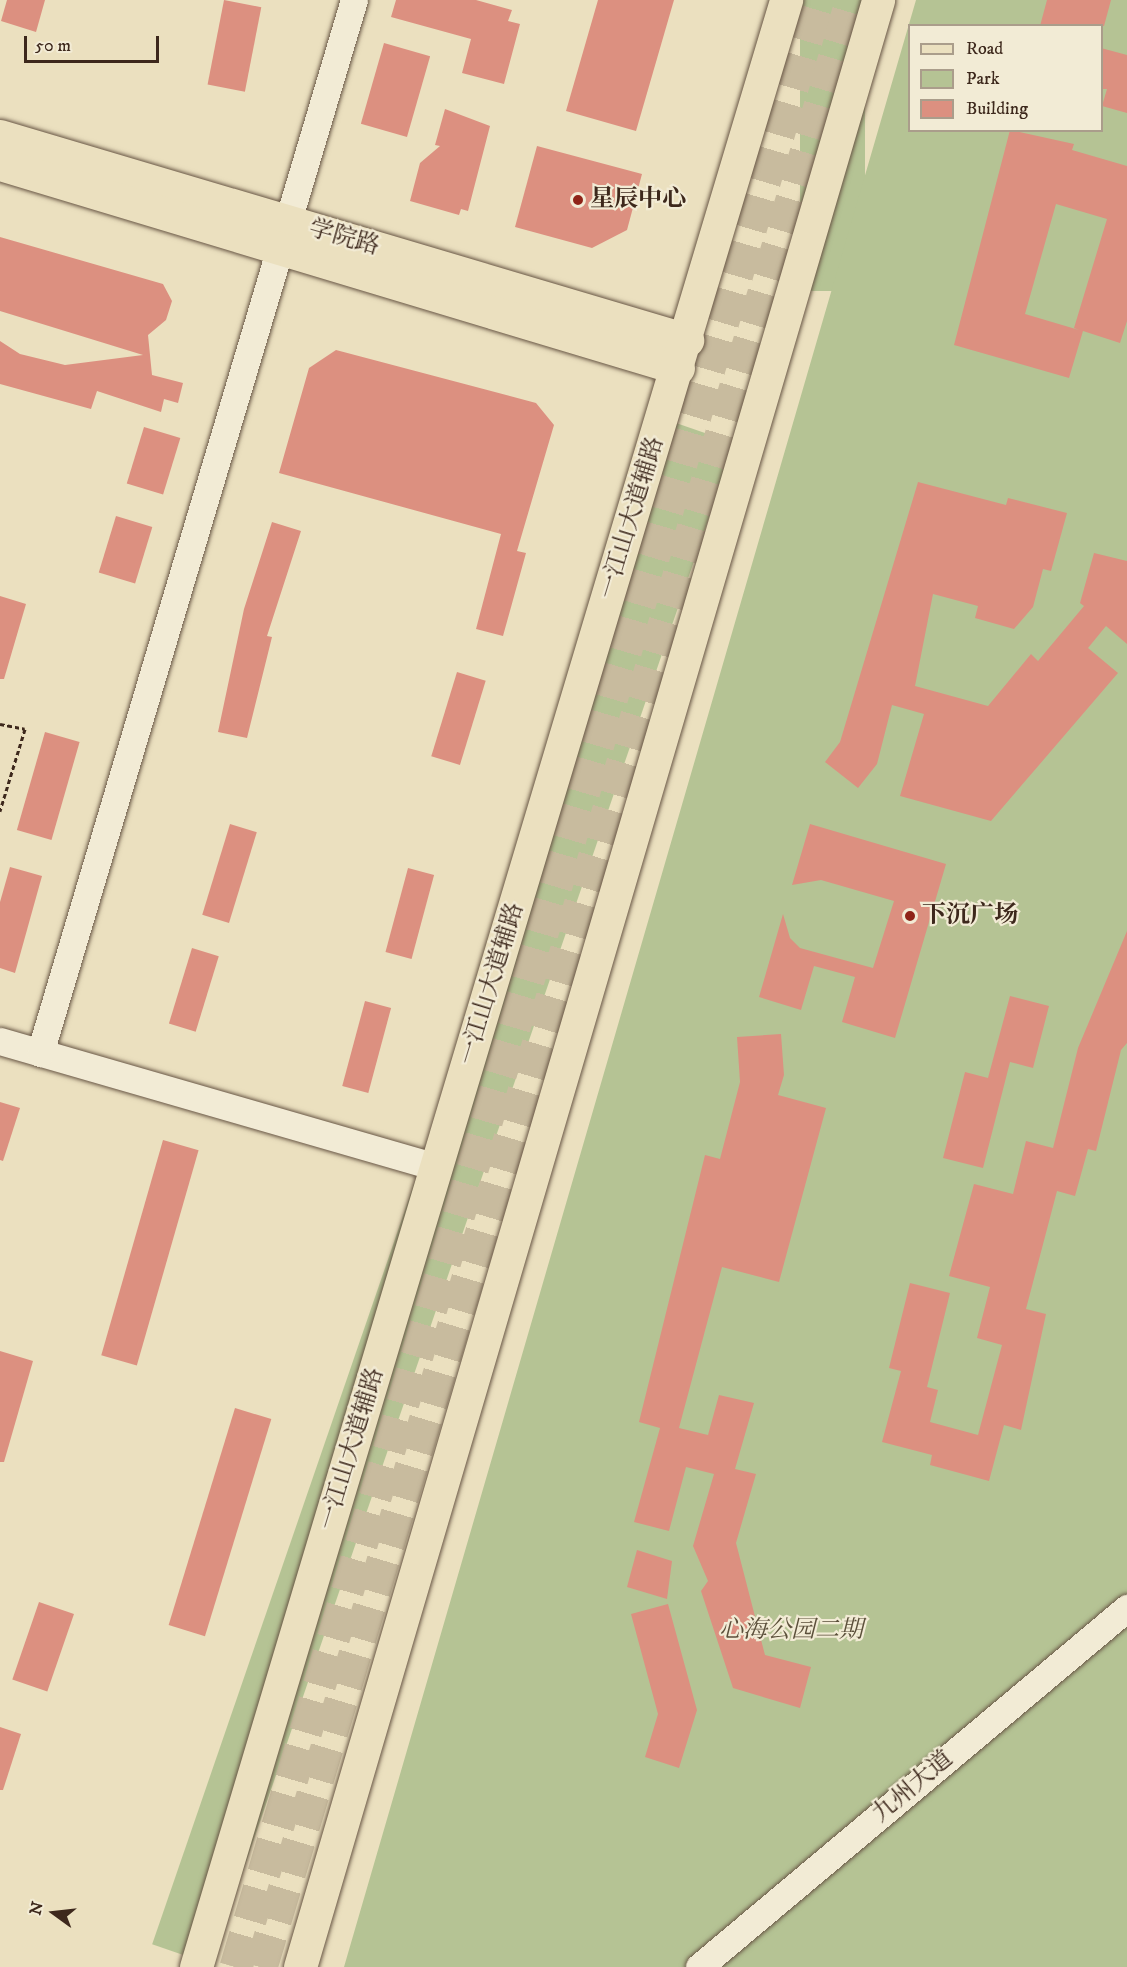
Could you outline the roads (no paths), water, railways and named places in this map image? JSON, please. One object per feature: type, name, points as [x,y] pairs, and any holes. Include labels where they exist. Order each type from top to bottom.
[{"type":"main road","name":"一江山大道辅路","points":[[196,1967],[683,354],[786,0]]},
{"type":"main road","points":[[300,1967],[878,0]]},
{"type":"main road","name":"学院路","points":[[0,136],[285,234],[683,354]]},
{"type":"main road","name":"学院路","points":[[0,164],[285,234]]},
{"type":"main road","points":[[189,1967],[222,1878]]},
{"type":"street","points":[[40,1053],[354,0]]},
{"type":"street","points":[[0,1041],[437,1167]]},
{"type":"street","name":"九州大道","points":[[699,1967],[1127,1608]]},
{"type":"tunnel","points":[[236,1967],[818,0]]},
{"type":"tunnel","points":[[261,1967],[852,0]]},
{"type":"place","name":"星辰中心","points":[[578,200]]},
{"type":"place","name":"下沉广场","points":[[910,916]]},
{"type":"park label","name":"心海公园二期","points":[[791,1631]]}]
